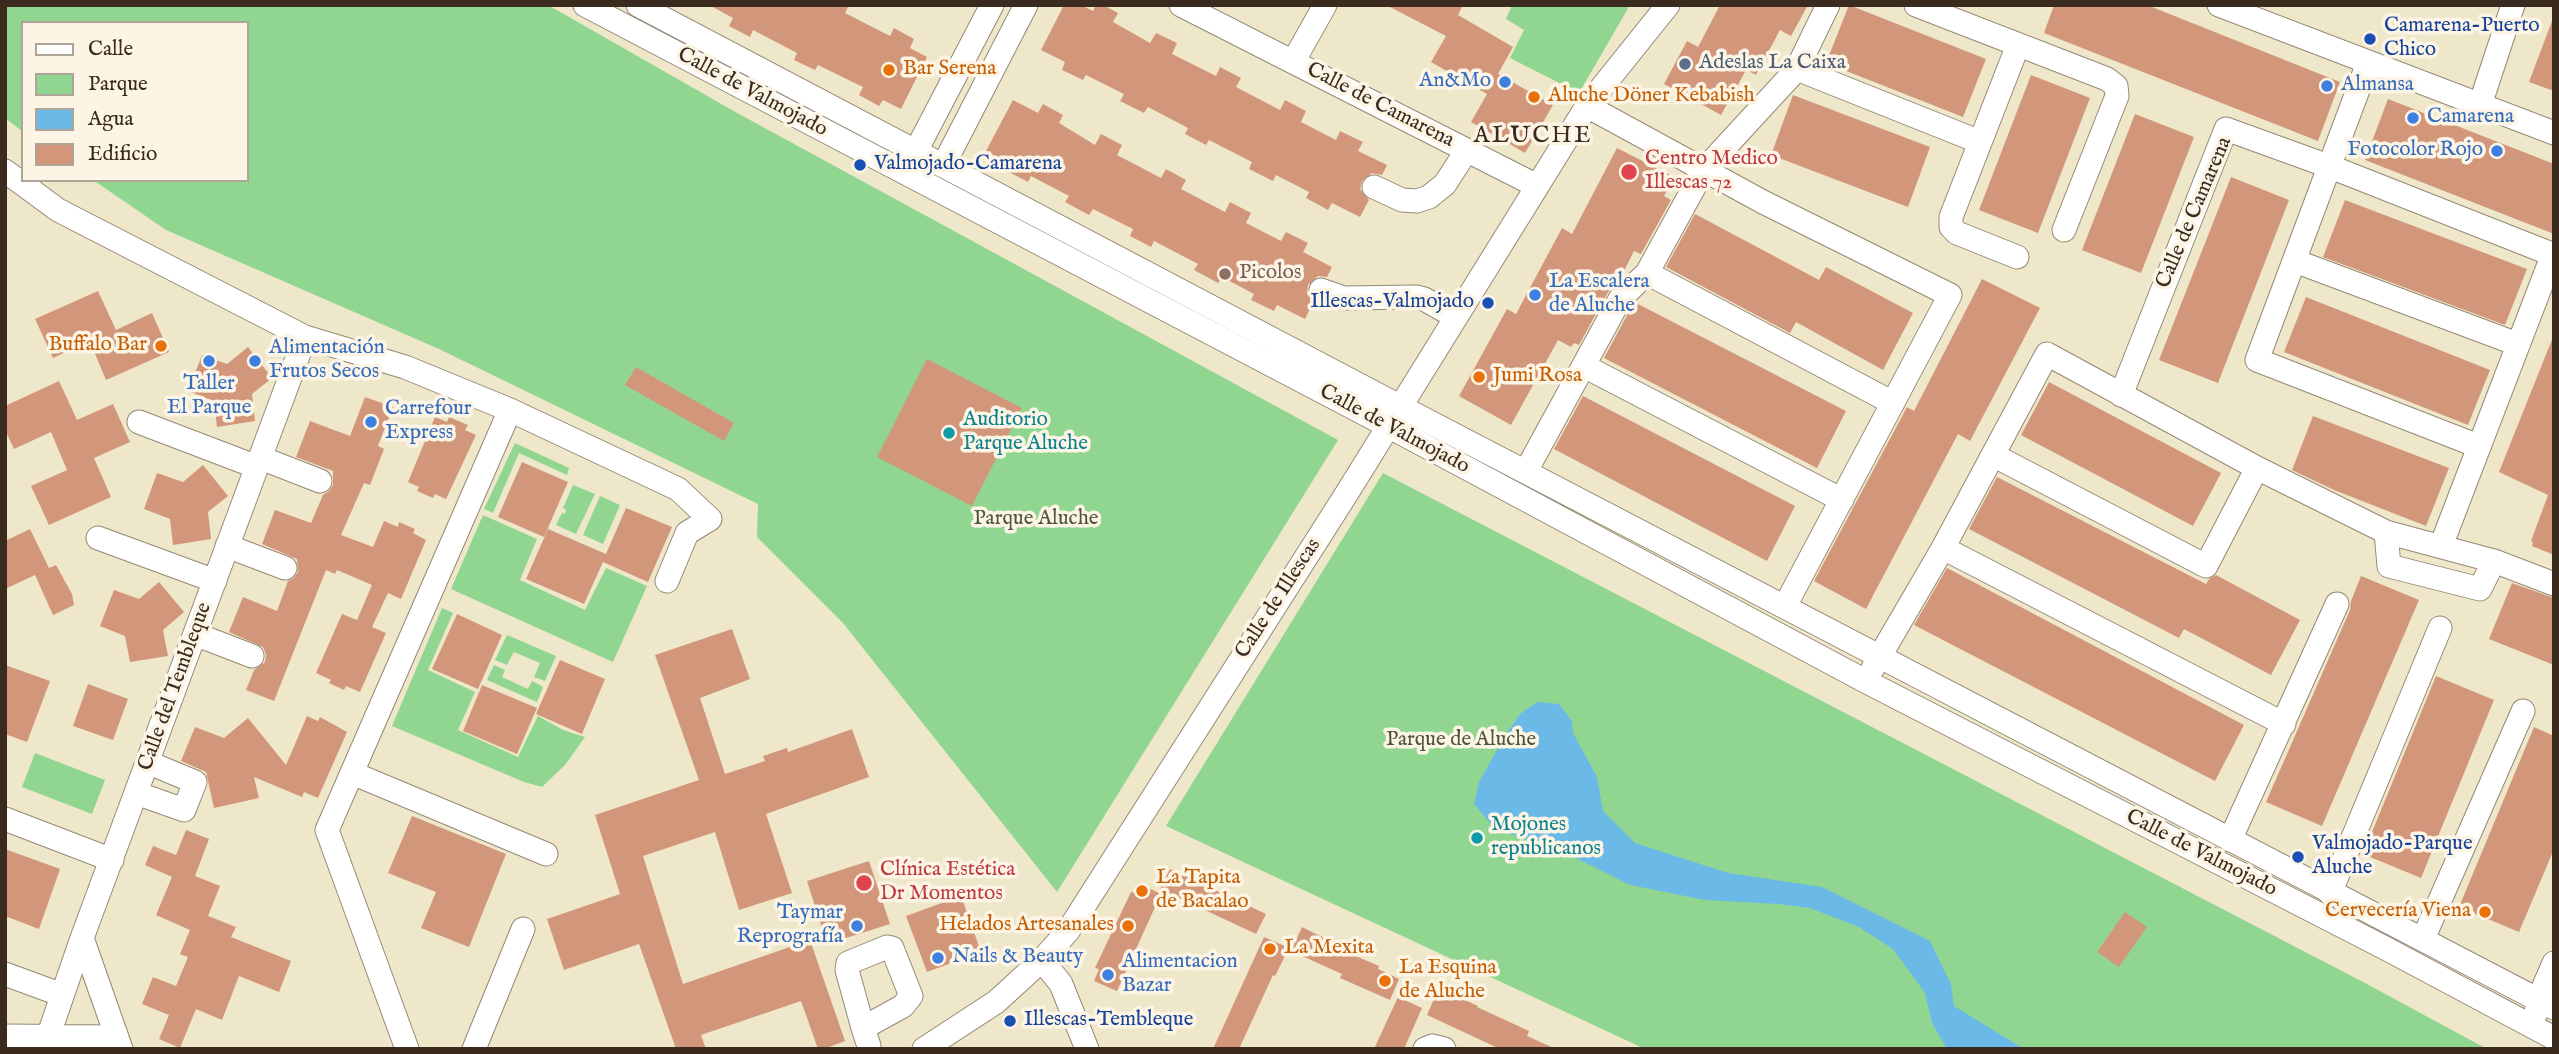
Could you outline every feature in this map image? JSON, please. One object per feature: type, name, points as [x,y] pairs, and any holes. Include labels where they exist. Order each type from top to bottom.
[{"type":"street","name":"Calle de Valmojado","points":[[584,5],[920,181],[1394,417],[1526,471],[2546,1004]]},
{"type":"street","name":"Calle de Valmojado","points":[[638,5],[916,151],[1867,682],[2554,1038]]},
{"type":"street","points":[[920,181],[916,151],[992,5]]},
{"type":"street","points":[[943,166],[1026,5]]},
{"type":"street","name":"Calle de Camarena","points":[[1181,5],[1467,150]]},
{"type":"street","name":"Calle de Camarena","points":[[1293,62],[1325,5]]},
{"type":"street","name":"Calle de Illescas","points":[[924,1049],[991,1006],[1042,960],[1082,912],[1587,106],[1668,5]]},
{"type":"street","points":[[1526,471],[1620,299],[1647,273],[1703,171],[1797,69],[1828,5]]},
{"type":"street","points":[[1916,5],[2107,79],[2116,86],[2117,96],[2064,230]]},
{"type":"street","points":[[2219,5],[2554,133]]},
{"type":"street","points":[[2480,106],[2513,5]]},
{"type":"street","points":[[2017,257],[1957,233],[1951,227],[1951,217],[2018,45]]},
{"type":"street","points":[[2368,64],[2257,360],[2478,446]]},
{"type":"street","points":[[1797,69],[1980,142]]},
{"type":"street","points":[[1587,106],[1703,171],[1950,295],[1786,606]]},
{"type":"street","name":"Calle de Camarena","points":[[2120,395],[2226,129],[2331,167],[2553,255],[2441,545]]},
{"type":"street","points":[[1374,187],[1402,200],[1417,201],[1429,197],[1445,184],[1467,150],[1536,186]]},
{"type":"street","points":[[5,171],[58,210],[305,337],[405,367],[510,410],[678,489],[710,519],[687,533],[667,581]]},
{"type":"street","points":[[2295,261],[2517,344]]},
{"type":"street","points":[[1647,273],[1893,403]]},
{"type":"street","points":[[1321,290],[1344,298],[1416,297],[1456,317]]},
{"type":"street","name":"Calle del Tembleque","points":[[44,1043],[305,337]]},
{"type":"street","points":[[1867,682],[1943,548],[2046,354],[2257,468],[2386,531],[2494,561],[2554,584]]},
{"type":"street","points":[[1584,366],[1842,500]]},
{"type":"street","points":[[407,1049],[327,830],[510,410]]},
{"type":"street","points":[[139,422],[320,481]]},
{"type":"street","points":[[1993,455],[2206,566],[2257,468]]},
{"type":"street","points":[[2386,531],[2389,566],[2480,589],[2494,561]]},
{"type":"street","points":[[98,538],[215,581]]},
{"type":"street","points":[[227,546],[285,568]]},
{"type":"street","points":[[1943,548],[2284,724]]},
{"type":"street","name":"Calle de Valmojado","points":[[2230,840],[2337,604]]},
{"type":"street","points":[[2330,893],[2440,628]]},
{"type":"street","points":[[195,634],[252,656]]},
{"type":"street","points":[[2423,939],[2523,711]]},
{"type":"street","points":[[136,793],[184,810],[195,782],[147,762]]},
{"type":"street","points":[[352,773],[546,854]]},
{"type":"street","points":[[5,819],[112,860]]},
{"type":"street","points":[[474,1049],[523,929]]},
{"type":"street","points":[[5,1036],[44,1043],[118,1043],[82,938]]},
{"type":"street","points":[[1042,960],[1061,984],[1087,1049]]},
{"type":"street","points":[[2533,1027],[2546,1004],[2554,963]]},
{"type":"street","points":[[5,974],[62,995]]},
{"type":"street","points":[[1425,1049],[1432,1046],[1444,1049]]},
{"type":"green space","name":"Parque Aluche","points":[[5,5],[548,5],[739,114],[1338,440],[1057,892],[843,623],[757,537],[758,504],[439,349],[166,230],[96,182],[248,182],[248,21],[21,21],[21,130],[5,118]]},
{"type":"green space","points":[[1512,5],[1630,5],[1579,93],[1510,58],[1524,30],[1506,19]]},
{"type":"green space","points":[[515,443],[569,468],[567,475],[519,453],[493,513],[484,509]]},
{"type":"green space","name":"Parque de Aluche","points":[[1383,473],[2487,1049],[1645,1049],[1166,826]]},
{"type":"green space","points":[[573,485],[595,494],[576,534],[556,525],[562,513],[565,514],[566,510],[563,508]]},
{"type":"green space","points":[[600,496],[620,505],[603,544],[583,535]]},
{"type":"green space","points":[[483,515],[537,539],[520,580],[585,610],[606,568],[647,586],[613,662],[451,589]]},
{"type":"green space","points":[[442,608],[453,613],[428,670],[475,692],[458,730],[518,757],[538,716],[563,730],[585,737],[565,765],[542,787],[524,782],[392,726]]},
{"type":"green space","points":[[507,635],[556,656],[545,681],[534,677],[540,663],[514,652],[507,665],[495,660]]},
{"type":"green space","points":[[494,665],[505,670],[502,677],[528,689],[532,681],[543,687],[537,702],[487,680]]},
{"type":"green space","points":[[35,753],[105,780],[92,814],[22,787]]},
{"type":"water","points":[[1538,702],[1559,704],[1572,721],[1573,733],[1597,777],[1603,811],[1635,843],[1728,873],[1822,887],[1930,941],[1951,984],[1954,1006],[2024,1049],[1947,1049],[1932,1023],[1925,993],[1893,949],[1859,927],[1810,908],[1705,900],[1630,885],[1554,847],[1495,829],[1474,804],[1479,782],[1521,713]]},
{"type":"building","points":[[709,5],[849,5],[845,13],[890,36],[894,28],[914,39],[910,48],[927,57],[901,109],[883,100],[879,106],[859,95],[863,87],[818,65],[815,70],[794,60],[797,53],[753,30],[750,37],[729,26],[733,18]]},
{"type":"building","points":[[1064,5],[1081,5],[1093,11],[1096,5],[1103,5],[1118,13],[1113,22],[1150,43],[1156,33],[1177,43],[1172,54],[1216,76],[1220,67],[1241,78],[1236,87],[1280,110],[1285,100],[1306,111],[1301,122],[1336,140],[1340,131],[1363,142],[1358,151],[1387,165],[1382,175],[1372,173],[1362,181],[1360,189],[1369,200],[1360,217],[1332,203],[1328,210],[1306,198],[1309,192],[1276,175],[1273,181],[1249,169],[1252,162],[1209,140],[1206,145],[1185,134],[1188,128],[1148,107],[1144,113],[1120,101],[1124,94],[1086,75],[1083,80],[1062,70],[1065,62],[1041,50]]},
{"type":"building","points":[[1386,5],[1463,5],[1458,15],[1513,47],[1498,74],[1553,105],[1525,153],[1471,122],[1487,94],[1431,62],[1446,36]]},
{"type":"building","points":[[1720,5],[1808,5],[1791,36],[1780,30],[1756,75],[1746,70],[1721,115],[1664,84],[1687,41],[1698,47]]},
{"type":"building","points":[[1849,5],[1986,59],[1963,117],[1826,63]]},
{"type":"building","points":[[2054,5],[2147,5],[2340,82],[2318,141],[2044,33]]},
{"type":"building","points":[[2554,21],[2554,91],[2529,82]]},
{"type":"building","points":[[2031,75],[2090,98],[2038,233],[1979,210]]},
{"type":"building","points":[[1793,95],[1930,147],[1908,207],[1771,155]]},
{"type":"building","points":[[2388,99],[2554,164],[2554,234],[2365,160]]},
{"type":"building","points":[[1013,100],[1038,113],[1043,104],[1063,115],[1059,123],[1095,145],[1101,134],[1122,145],[1117,155],[1161,178],[1166,169],[1186,180],[1181,189],[1225,212],[1230,202],[1251,213],[1246,223],[1281,241],[1286,232],[1308,243],[1303,252],[1332,267],[1327,277],[1318,276],[1308,285],[1307,293],[1314,301],[1305,319],[1277,305],[1274,311],[1251,300],[1254,294],[1222,277],[1218,283],[1194,270],[1198,264],[1154,241],[1151,247],[1130,236],[1133,229],[1093,209],[1089,215],[1065,202],[1069,196],[1031,176],[1028,182],[1007,171],[1010,164],[986,151]]},
{"type":"building","points":[[2135,114],[2194,137],[2141,273],[2082,250]]},
{"type":"building","points":[[1617,148],[1674,177],[1664,196],[1671,200],[1641,254],[1634,251],[1619,281],[1608,292],[1579,345],[1574,343],[1571,347],[1558,340],[1511,425],[1459,396],[1507,309],[1516,314],[1562,228],[1572,234]]},
{"type":"building","points":[[2231,177],[2289,200],[2218,383],[2159,360]]},
{"type":"building","points":[[2345,200],[2527,269],[2505,325],[2323,257]]},
{"type":"building","points":[[1695,214],[1819,280],[1826,267],[1913,313],[1883,370],[1796,322],[1790,333],[1666,267]]},
{"type":"building","points":[[1982,279],[2040,308],[1970,441],[1958,434],[1866,609],[1814,581],[1907,407],[1914,411]]},
{"type":"building","points":[[98,291],[116,330],[152,313],[169,352],[106,380],[93,349],[79,346],[53,358],[35,319]]},
{"type":"building","points":[[2306,297],[2490,370],[2468,425],[2284,352]]},
{"type":"building","points":[[1636,303],[1846,411],[1817,468],[1604,358]]},
{"type":"building","points":[[2553,337],[2554,555],[2532,546],[2531,541],[2548,495],[2499,472]]},
{"type":"building","points":[[248,347],[272,378],[252,394],[255,421],[217,427],[214,401],[188,391],[202,355],[227,364]]},
{"type":"building","name":"Auditorio Parque Aluche","points":[[927,359],[1022,408],[972,506],[877,457]]},
{"type":"building","points":[[636,367],[734,423],[724,441],[625,385]]},
{"type":"building","points":[[59,381],[77,420],[113,404],[130,442],[94,458],[111,497],[49,525],[31,486],[67,470],[51,432],[14,449],[5,430],[5,406]]},
{"type":"building","points":[[2049,382],[2221,473],[2193,526],[2021,435]]},
{"type":"building","points":[[1583,396],[1795,506],[1767,561],[1554,449]]},
{"type":"building","points":[[365,397],[393,407],[378,446],[384,449],[370,485],[364,483],[341,535],[373,547],[384,521],[398,527],[399,522],[415,529],[413,533],[426,540],[401,599],[388,593],[372,627],[386,633],[360,692],[346,686],[344,690],[316,673],[342,614],[357,620],[372,585],[337,570],[335,574],[326,570],[274,701],[246,690],[254,670],[265,662],[263,647],[229,632],[243,597],[277,611],[288,581],[298,572],[297,559],[262,544],[275,510],[311,523],[323,495],[333,485],[333,471],[296,457],[310,421],[350,436]]},
{"type":"building","points":[[2313,416],[2449,468],[2426,526],[2334,490],[2292,470]]},
{"type":"building","points":[[435,417],[447,422],[449,417],[468,425],[465,430],[476,435],[446,499],[435,494],[433,498],[417,491],[419,487],[408,482]]},
{"type":"building","points":[[522,462],[568,482],[544,537],[498,517]]},
{"type":"building","points":[[203,465],[228,496],[208,512],[211,539],[173,545],[170,519],[144,509],[157,473],[183,482]]},
{"type":"building","points":[[1997,477],[2206,584],[2216,575],[2300,620],[2271,675],[2184,629],[2179,638],[1969,529]]},
{"type":"building","points":[[626,508],[672,527],[648,582],[603,562],[584,604],[526,579],[548,529],[606,554]]},
{"type":"building","points":[[30,529],[49,568],[56,565],[72,594],[74,605],[53,615],[35,575],[5,589],[5,541]]},
{"type":"building","points":[[1947,568],[2244,725],[2215,781],[1914,625]]},
{"type":"building","points":[[2361,576],[2419,600],[2322,826],[2266,802],[2350,610]]},
{"type":"building","points":[[159,582],[184,612],[163,630],[168,656],[130,662],[125,636],[100,626],[114,590],[139,599]]},
{"type":"building","points":[[2512,583],[2554,598],[2554,665],[2489,639]]},
{"type":"building","points":[[457,614],[502,635],[478,689],[432,669]]},
{"type":"building","points":[[732,629],[750,679],[700,698],[725,774],[765,761],[763,756],[787,748],[788,752],[852,729],[869,777],[766,814],[792,893],[739,910],[715,832],[643,856],[683,984],[810,940],[845,1041],[824,1049],[818,1049],[801,1001],[701,1035],[706,1049],[676,1049],[639,944],[564,970],[547,919],[620,894],[595,815],[699,780],[655,655]]},
{"type":"building","points":[[560,660],[605,679],[582,734],[536,714]]},
{"type":"building","points":[[5,665],[50,681],[27,742],[5,734]]},
{"type":"building","points":[[2436,676],[2494,700],[2421,878],[2363,854]]},
{"type":"building","points":[[88,684],[128,699],[113,740],[73,726]]},
{"type":"building","points":[[482,685],[537,708],[517,754],[463,731]]},
{"type":"building","points":[[307,716],[318,721],[320,717],[347,732],[318,798],[304,792],[302,797],[254,777],[259,798],[214,808],[206,772],[181,761],[195,727],[224,738],[248,718],[286,765]]},
{"type":"building","points":[[2534,727],[2554,736],[2554,849],[2519,932],[2459,907]]},
{"type":"building","points":[[412,816],[506,854],[469,947],[421,928],[436,892],[388,873]]},
{"type":"building","points":[[186,830],[209,839],[195,876],[220,886],[208,916],[236,927],[231,937],[291,961],[279,992],[239,976],[222,1020],[196,1009],[180,1048],[159,1039],[169,1015],[142,1004],[153,977],[176,986],[188,957],[180,954],[190,930],[156,915],[172,877],[145,865],[153,846],[176,855]]},
{"type":"building","points":[[5,849],[60,869],[39,929],[5,916]]},
{"type":"building","points":[[869,861],[890,924],[827,944],[807,881]]},
{"type":"building","points":[[1170,869],[1232,898],[1234,894],[1249,901],[1247,905],[1266,914],[1256,934],[1160,889]]},
{"type":"building","points":[[1138,883],[1161,894],[1117,991],[1094,981],[1099,969],[1095,968],[1131,892],[1134,893]]},
{"type":"building","points":[[961,896],[981,952],[927,972],[906,916]]},
{"type":"building","points":[[2125,912],[2147,927],[2119,967],[2097,952]]},
{"type":"building","points":[[1302,927],[1399,979],[1390,1000],[1340,978],[1342,974],[1291,951]]},
{"type":"building","points":[[1264,937],[1289,948],[1275,976],[1273,975],[1239,1049],[1213,1049]]},
{"type":"building","points":[[1437,992],[1448,997],[1450,993],[1478,1006],[1529,1031],[1527,1036],[1556,1049],[1500,1049],[1427,1015]]},
{"type":"building","points":[[1398,997],[1422,1008],[1404,1049],[1374,1049]]},
{"type":"place","name":"Camarena-Puerto Chico","points":[[2370,39]]},
{"type":"place","name":"Adeslas La Caixa","points":[[1685,64]]},
{"type":"place","name":"Bar Serena","points":[[889,70]]},
{"type":"place","name":"An&Mo","points":[[1505,82]]},
{"type":"place","name":"Almansa","points":[[2327,86]]},
{"type":"place","name":"Aluche Döner Kebabish","points":[[1534,97]]},
{"type":"place","name":"Camarena","points":[[2413,118]]},
{"type":"place","name":"Fotocolor Rojo","points":[[2497,151]]},
{"type":"place","name":"Valmojado-Camarena","points":[[860,165]]},
{"type":"place","name":"Centro Medico Illescas 72","points":[[1629,172]]},
{"type":"place","name":"Picolos","points":[[1225,274]]},
{"type":"place","name":"La Escalera de Aluche","points":[[1535,295]]},
{"type":"place","name":"Illescas-Valmojado","points":[[1488,303]]},
{"type":"place","name":"Buffalo Bar","points":[[161,346]]},
{"type":"place","name":"Taller El Parque","points":[[209,361]]},
{"type":"place","name":"Alimentación Frutos Secos","points":[[255,361]]},
{"type":"place","name":"Jumi Rosa","points":[[1479,377]]},
{"type":"place","name":"Carrefour Express","points":[[371,422]]},
{"type":"place","name":"Auditorio Parque Aluche","points":[[949,433]]},
{"type":"place","name":"Mojones republicanos","points":[[1477,838]]},
{"type":"place","name":"Valmojado-Parque Aluche","points":[[2298,857]]},
{"type":"place","name":"Clínica Estética Dr Momentos","points":[[864,883]]},
{"type":"place","name":"La Tapita de Bacalao","points":[[1142,891]]},
{"type":"place","name":"Cervecería Viena","points":[[2485,912]]},
{"type":"place","name":"Taymar Reprografía","points":[[857,926]]},
{"type":"place","name":"Helados Artesanales","points":[[1128,926]]},
{"type":"place","name":"La Mexita","points":[[1270,949]]},
{"type":"place","name":"Nails & Beauty","points":[[938,958]]},
{"type":"place","name":"Alimentacion Bazar","points":[[1108,975]]},
{"type":"place","name":"La Esquina de Aluche","points":[[1385,981]]},
{"type":"place","name":"Illescas-Tembleque","points":[[1010,1021]]},
{"type":"district","name":"ALUCHE","points":[[1533,137]]}]
